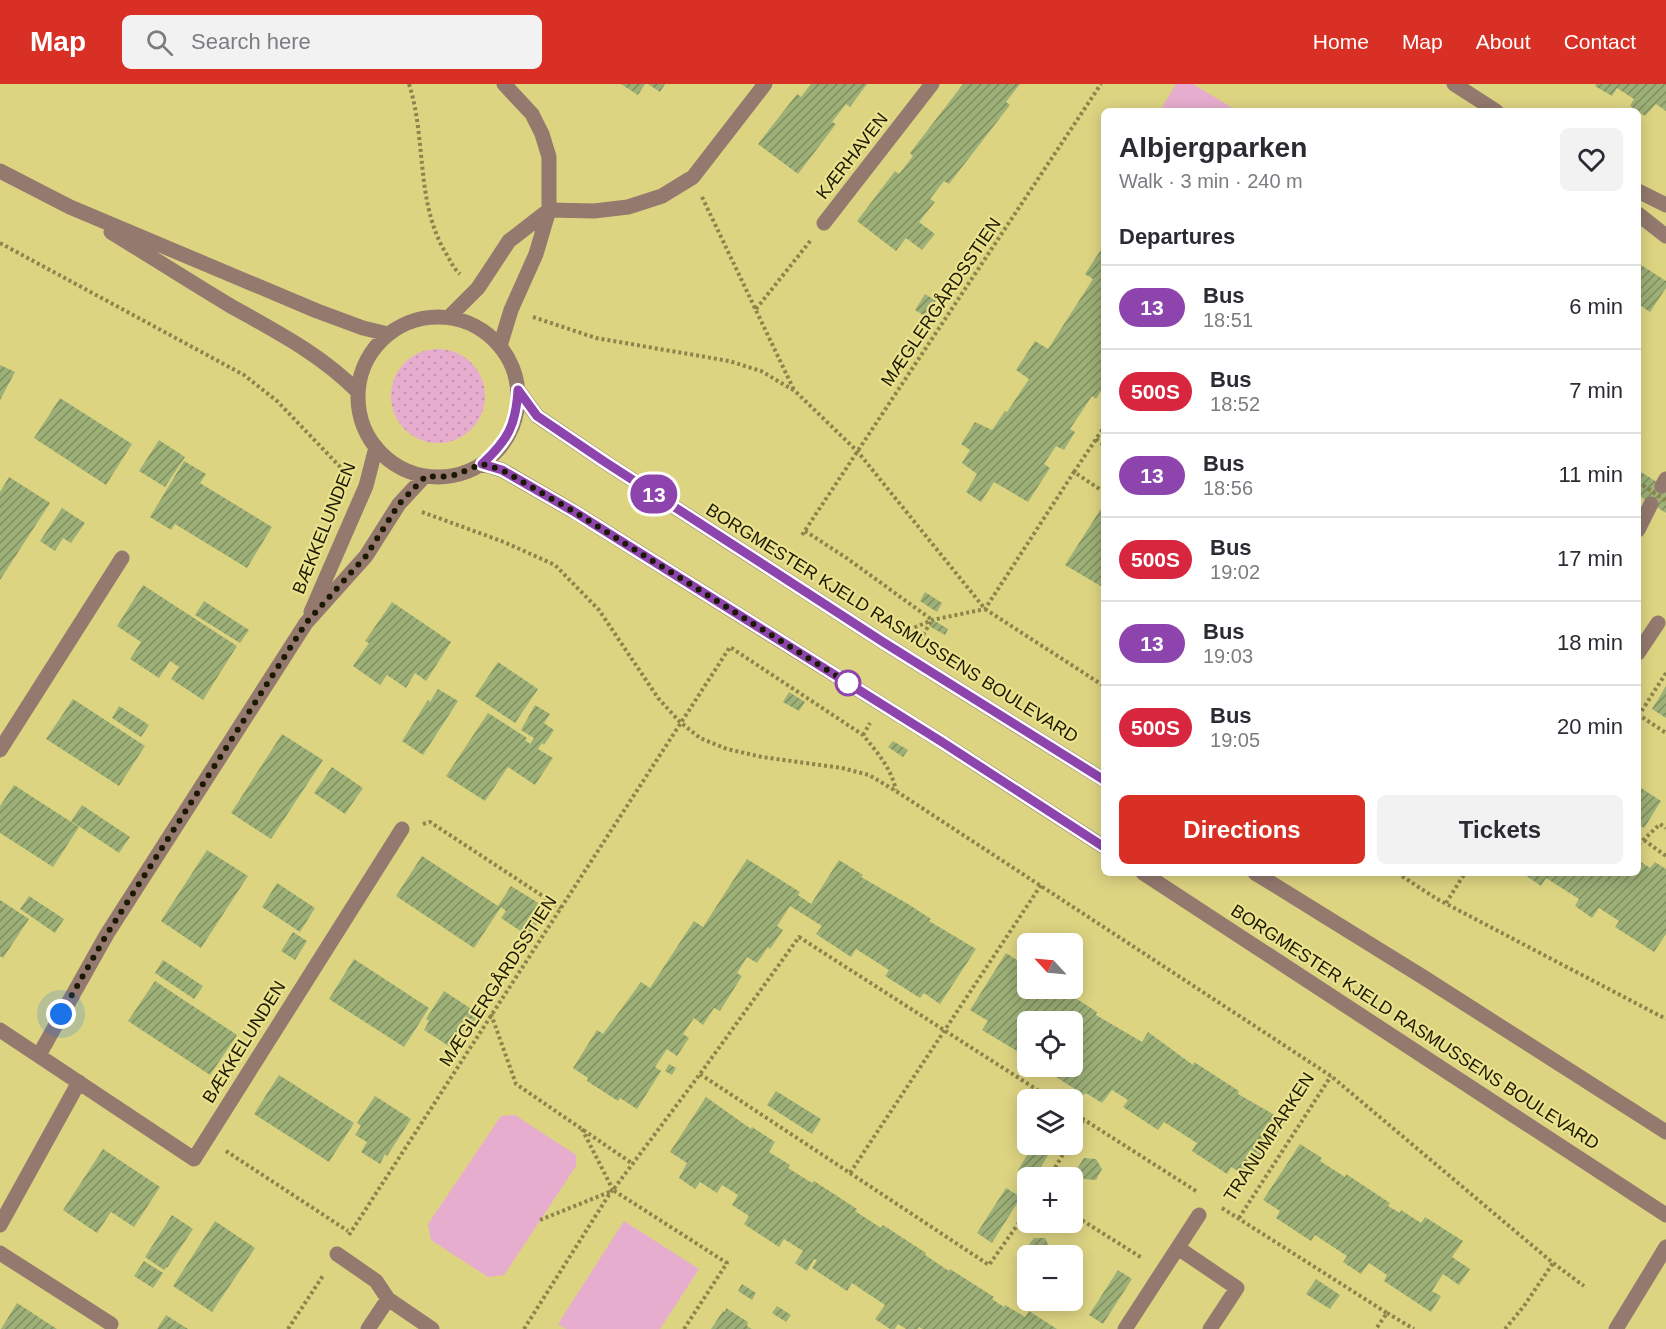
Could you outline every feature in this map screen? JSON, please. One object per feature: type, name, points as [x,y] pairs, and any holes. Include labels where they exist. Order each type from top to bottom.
[{"type":"street","points":[[500,346],[511,310],[536,254],[549,210],[549,157],[543,134],[532,114],[504,84]]},
{"type":"street","points":[[449,317],[478,288],[509,241],[549,210],[594,211],[628,207],[662,196],[693,177],[765,84]]},
{"type":"street","name":"KÆRHAVEN","points":[[824,223],[932,84]]},
{"type":"street","points":[[1455,84],[1491,108]]},
{"type":"street","points":[[0,171],[70,207],[300,345],[340,373],[358,392]]},
{"type":"street","points":[[1641,192],[1666,205]]},
{"type":"street","points":[[70,207],[317,311],[363,328],[388,334]]},
{"type":"street","points":[[1641,216],[1666,236]]},
{"type":"street","points":[[428,317],[449,317],[468,322],[486,332],[500,346],[509,359],[518,390],[517,411],[510,432],[498,450],[482,464],[455,475],[426,476],[398,466],[376,447],[362,421],[358,392],[367,360],[388,334],[407,323],[428,317]]},
{"type":"street","name":"BORGMESTER KJELD RASMUSSENS BOULEVARD","points":[[518,390],[537,416],[605,462],[883,642],[1101,778]]},
{"type":"street","name":"BÆKKELUNDEN","points":[[39,1055],[107,934],[306,623],[366,486],[376,447]]},
{"type":"street","points":[[482,464],[502,470],[573,511],[942,742],[1101,846]]},
{"type":"street","name":"BÆKKELUNDEN","points":[[306,623],[366,556],[399,504],[426,476]]},
{"type":"street","points":[[1641,525],[1661,492]]},
{"type":"street","points":[[0,750],[122,558]]},
{"type":"street","points":[[1641,648],[1658,623]]},
{"type":"street","name":"BÆKKELUNDEN","points":[[0,1030],[194,1159],[402,830]]},
{"type":"street","name":"BORGMESTER KJELD RASMUSSENS BOULEVARD","points":[[1148,876],[1666,1215]]},
{"type":"street","points":[[1260,876],[1666,1132]]},
{"type":"street","points":[[0,1225],[79,1082]]},
{"type":"street","points":[[1125,1329],[1199,1215]]},
{"type":"street","points":[[1616,1329],[1666,1247]]},
{"type":"street","points":[[1178,1248],[1237,1288],[1210,1329]]},
{"type":"street","points":[[0,1253],[111,1324]]},
{"type":"street","points":[[337,1254],[376,1281],[388,1299],[432,1329]]},
{"type":"street","points":[[368,1329],[388,1299]]},
{"type":"path","points":[[409,84],[414,101],[427,203],[439,242],[456,271],[478,288]]},
{"type":"path","name":"MÆGLERGÅRDSSTIEN","points":[[985,609],[932,620],[845,557],[803,533],[1101,84]]},
{"type":"path","points":[[693,177],[795,391]]},
{"type":"path","points":[[756,310],[824,223]]},
{"type":"path","points":[[511,310],[596,338],[729,361],[761,371],[795,391],[858,452],[985,609],[1101,684]]},
{"type":"path","points":[[985,609],[1101,432]]},
{"type":"path","points":[[1096,440],[1101,443]]},
{"type":"path","points":[[1074,472],[1101,490]]},
{"type":"path","points":[[1641,483],[1661,492]]},
{"type":"path","name":"MÆGLERGÅRDSSTIEN","points":[[288,1329],[730,647],[863,735],[879,754],[893,777],[896,791]]},
{"type":"path","points":[[1641,712],[1666,673]]},
{"type":"path","points":[[1641,716],[1666,733]]},
{"type":"path","points":[[680,722],[700,738],[727,749],[762,757],[842,768],[868,776],[896,791],[1331,1076],[1553,1263],[1584,1286]]},
{"type":"path","points":[[402,830],[430,822],[561,908]]},
{"type":"path","points":[[1641,842],[1660,824],[1666,828]]},
{"type":"path","points":[[1644,840],[1666,856]]},
{"type":"path","points":[[1402,876],[1446,903],[1666,1019]]},
{"type":"path","points":[[1446,903],[1463,876]]},
{"type":"path","points":[[850,1173],[1041,885]]},
{"type":"path","points":[[524,1329],[612,1190],[700,1074],[799,937],[1036,1089]]},
{"type":"path","points":[[492,1014],[516,1084],[633,1164]]},
{"type":"path","points":[[700,1074],[989,1265],[1017,1226]]},
{"type":"path","name":"TRANUMPARKEN","points":[[1239,1218],[1331,1076]]},
{"type":"path","points":[[1084,1119],[1200,1194]]},
{"type":"path","points":[[582,1129],[612,1190],[727,1263],[684,1329]]},
{"type":"path","points":[[206,1138],[351,1233]]},
{"type":"path","points":[[540,1220],[612,1190]]},
{"type":"path","points":[[1220,1206],[1414,1329]]},
{"type":"path","points":[[1083,1221],[1163,1271]]},
{"type":"path","points":[[1505,1329],[1524,1306],[1553,1263]]},
{"type":"path","points":[[1376,1329],[1387,1313]]},
{"type":"shaded area","points":[[1176,84],[1193,84],[1231,107],[1230,108],[1162,108]]},
{"type":"shaded area","points":[[438,349],[456,353],[471,363],[481,378],[485,396],[481,414],[471,429],[456,439],[438,443],[420,439],[405,429],[395,414],[391,396],[395,378],[405,363],[420,353]]},
{"type":"shaded area","points":[[515,1115],[576,1155],[576,1166],[504,1275],[488,1277],[431,1240],[428,1224],[501,1116]]},
{"type":"shaded area","points":[[624,1221],[699,1269],[660,1329],[566,1329],[558,1324]]},
{"type":"building","points":[[621,84],[645,84],[638,95]]},
{"type":"building","points":[[648,84],[665,84],[660,92]]},
{"type":"building","points":[[811,84],[867,84],[850,107],[846,104],[832,122],[836,124],[798,174],[758,144],[797,94],[801,97]]},
{"type":"building","points":[[963,84],[1020,84],[1006,102],[1010,105],[949,184],[944,181],[930,199],[935,202],[919,222],[935,234],[922,250],[906,238],[896,251],[857,221],[895,171],[899,174],[913,156],[910,153]]},
{"type":"building","points":[[1596,84],[1666,84],[1666,111],[1656,104],[1645,116],[1641,113],[1641,108],[1630,106],[1634,99],[1617,88],[1612,96],[1595,86]]},
{"type":"building","points":[[1101,250],[1101,391],[1096,399],[1092,396],[1070,429],[1075,432],[1064,450],[1056,446],[1044,464],[1050,468],[1028,502],[994,482],[981,502],[966,492],[977,474],[962,463],[970,450],[961,444],[975,422],[992,430],[1005,411],[1007,412],[1029,379],[1016,370],[1035,341],[1048,349],[1093,279],[1085,274]]},
{"type":"building","points":[[1641,265],[1666,281],[1666,288],[1650,312],[1641,306]]},
{"type":"building","points":[[925,294],[936,301],[926,317],[915,310]]},
{"type":"building","points":[[0,365],[15,372],[0,400]]},
{"type":"building","points":[[60,398],[132,444],[106,485],[34,438]]},
{"type":"building","points":[[159,440],[185,457],[165,487],[139,471]]},
{"type":"building","points":[[184,461],[206,474],[200,483],[272,527],[247,568],[175,524],[171,530],[150,517]]},
{"type":"building","points":[[1641,472],[1666,488],[1666,513],[1641,497]]},
{"type":"building","points":[[9,477],[50,503],[0,580],[0,492]]},
{"type":"building","points":[[62,508],[85,523],[71,543],[63,538],[55,551],[40,541]]},
{"type":"building","points":[[1101,509],[1101,586],[1065,565]]},
{"type":"building","points":[[143,585],[237,646],[203,700],[171,679],[179,667],[170,661],[159,678],[130,659],[141,642],[117,626]]},
{"type":"building","points":[[925,592],[942,603],[937,612],[920,601]]},
{"type":"building","points":[[204,601],[249,630],[240,643],[195,615]]},
{"type":"building","points":[[392,602],[451,642],[426,681],[415,673],[406,688],[387,675],[380,685],[353,666],[369,643],[365,641]]},
{"type":"building","points":[[933,620],[948,629],[945,635],[929,626]]},
{"type":"building","points":[[498,662],[538,689],[515,723],[475,696]]},
{"type":"building","points":[[1666,686],[1666,718],[1652,709]]},
{"type":"building","points":[[438,689],[458,701],[423,755],[402,741],[428,700],[430,702]]},
{"type":"building","points":[[789,692],[805,702],[799,711],[783,702]]},
{"type":"building","points":[[73,699],[145,746],[119,786],[46,739]]},
{"type":"building","points":[[535,705],[550,714],[544,723],[554,730],[544,745],[542,743],[538,749],[553,758],[535,785],[508,767],[485,801],[446,776],[488,713],[527,738],[525,740],[530,744],[534,738],[521,730]]},
{"type":"building","points":[[119,706],[149,725],[141,737],[112,718]]},
{"type":"building","points":[[282,734],[323,760],[271,839],[231,813]]},
{"type":"building","points":[[893,741],[908,750],[903,757],[888,747]]},
{"type":"building","points":[[332,767],[363,788],[345,814],[314,793]]},
{"type":"building","points":[[14,785],[79,827],[53,867],[0,833],[0,806]]},
{"type":"building","points":[[1641,788],[1661,801],[1644,828],[1641,826]]},
{"type":"building","points":[[82,805],[130,837],[119,853],[71,821]]},
{"type":"building","points":[[207,850],[248,876],[201,948],[161,921]]},
{"type":"building","points":[[422,856],[498,906],[511,886],[548,909],[528,936],[501,918],[506,911],[501,907],[474,948],[396,896]]},
{"type":"building","points":[[747,859],[800,892],[798,895],[811,904],[839,860],[863,875],[861,877],[908,904],[931,919],[929,921],[976,949],[940,1004],[924,993],[920,998],[885,976],[889,970],[856,949],[851,957],[816,934],[822,926],[790,906],[777,926],[783,930],[770,949],[768,947],[757,963],[747,957],[737,973],[742,976],[720,1011],[714,1008],[703,1025],[694,1018],[683,1034],[689,1038],[677,1056],[667,1049],[655,1067],[661,1071],[637,1109],[620,1098],[618,1101],[587,1081],[588,1078],[573,1068],[597,1030],[603,1034],[641,982],[650,988],[694,921],[703,927]]},
{"type":"building","points":[[1641,862],[1650,868],[1655,862],[1666,869],[1666,934],[1654,952],[1615,927],[1619,921],[1599,908],[1592,918],[1575,906],[1579,899],[1546,878],[1541,886],[1526,876],[1641,876]]},
{"type":"building","points":[[277,883],[315,908],[300,932],[262,907]]},
{"type":"building","points":[[29,896],[64,919],[55,933],[20,909]]},
{"type":"building","points":[[0,900],[29,919],[3,958],[0,956]]},
{"type":"building","points":[[293,932],[307,941],[295,960],[281,951]]},
{"type":"building","points":[[1006,953],[1017,960],[1017,999],[1077,999],[1097,1012],[1096,1015],[1142,1042],[1148,1032],[1193,1065],[1194,1062],[1239,1091],[1238,1094],[1285,1121],[1249,1177],[1231,1167],[1227,1174],[1192,1151],[1197,1143],[1164,1122],[1158,1130],[1123,1107],[1128,1100],[1112,1090],[1102,1103],[1086,1093],[1083,1094],[1083,1089],[1075,1089],[1056,1077],[1083,1077],[1083,1011],[1017,1011],[1017,1051],[982,1030],[988,1021],[970,1010]]},
{"type":"building","points":[[354,959],[429,1008],[404,1047],[329,999]]},
{"type":"building","points":[[163,960],[203,986],[194,999],[155,973]]},
{"type":"building","points":[[155,981],[237,1035],[210,1075],[128,1021]]},
{"type":"building","points":[[444,991],[479,1014],[455,1050],[424,1030],[429,1021],[426,1019]]},
{"type":"building","points":[[669,1064],[676,1068],[672,1075],[665,1071]]},
{"type":"building","points":[[279,1075],[354,1123],[329,1162],[254,1114]]},
{"type":"building","points":[[776,1091],[821,1119],[812,1134],[767,1105]]},
{"type":"building","points":[[375,1096],[411,1119],[380,1164],[361,1152],[367,1142],[355,1135],[361,1126],[357,1123]]},
{"type":"building","points":[[706,1097],[751,1129],[752,1127],[775,1142],[769,1152],[790,1165],[788,1168],[812,1183],[814,1181],[881,1228],[883,1225],[949,1271],[950,1269],[994,1297],[992,1299],[1004,1307],[1005,1305],[1025,1317],[1029,1311],[1057,1329],[922,1329],[919,1327],[918,1329],[906,1329],[898,1324],[895,1329],[890,1329],[875,1319],[885,1305],[852,1283],[847,1291],[812,1268],[817,1260],[814,1259],[807,1271],[795,1263],[803,1251],[784,1239],[779,1247],[744,1224],[749,1216],[732,1205],[738,1195],[722,1185],[717,1193],[700,1182],[695,1189],[679,1178],[687,1163],[670,1152]]},
{"type":"building","points":[[1300,1144],[1322,1158],[1320,1161],[1345,1177],[1346,1174],[1390,1203],[1388,1206],[1400,1213],[1401,1210],[1421,1223],[1425,1217],[1463,1241],[1452,1257],[1470,1269],[1459,1285],[1443,1274],[1432,1291],[1441,1296],[1431,1312],[1384,1281],[1387,1275],[1369,1263],[1361,1274],[1343,1262],[1347,1256],[1315,1235],[1311,1241],[1276,1218],[1280,1211],[1263,1200]]},
{"type":"building","points":[[103,1149],[160,1187],[134,1227],[111,1212],[97,1233],[63,1210]]},
{"type":"building","points":[[1027,1155],[1048,1155],[1041,1167],[1020,1167]]},
{"type":"building","points":[[1084,1158],[1096,1159],[1102,1169],[1096,1180],[1084,1179],[1083,1167],[1078,1167]]},
{"type":"building","points":[[1006,1188],[1017,1195],[1017,1203],[992,1243],[977,1233]]},
{"type":"building","points":[[172,1215],[193,1229],[164,1270],[145,1257]]},
{"type":"building","points":[[215,1221],[255,1248],[212,1312],[173,1286]]},
{"type":"building","points":[[1034,1238],[1045,1238],[1048,1245],[1029,1245]]},
{"type":"building","points":[[144,1261],[163,1273],[153,1288],[134,1276]]},
{"type":"building","points":[[1118,1270],[1132,1279],[1103,1324],[1089,1315]]},
{"type":"building","points":[[1316,1279],[1340,1295],[1330,1309],[1306,1294]]},
{"type":"building","points":[[742,1284],[756,1293],[752,1300],[738,1291]]},
{"type":"building","points":[[17,1303],[57,1329],[1,1329]]},
{"type":"building","points":[[777,1306],[791,1315],[786,1322],[772,1313]]},
{"type":"building","points":[[726,1308],[748,1322],[747,1326],[752,1329],[711,1329]]},
{"type":"building","points":[[166,1315],[188,1329],[157,1329]]},
{"type":"bus line","name":"13","points":[[1101,778],[883,642],[605,462],[537,416],[518,390],[517,411],[510,432],[498,450],[482,464],[502,470],[573,511],[942,742],[1101,845]]},
{"type":"route","points":[[61,1014],[107,934],[306,623],[366,556],[399,504],[426,476],[455,475],[482,464],[502,470],[573,511],[848,683]]}]
